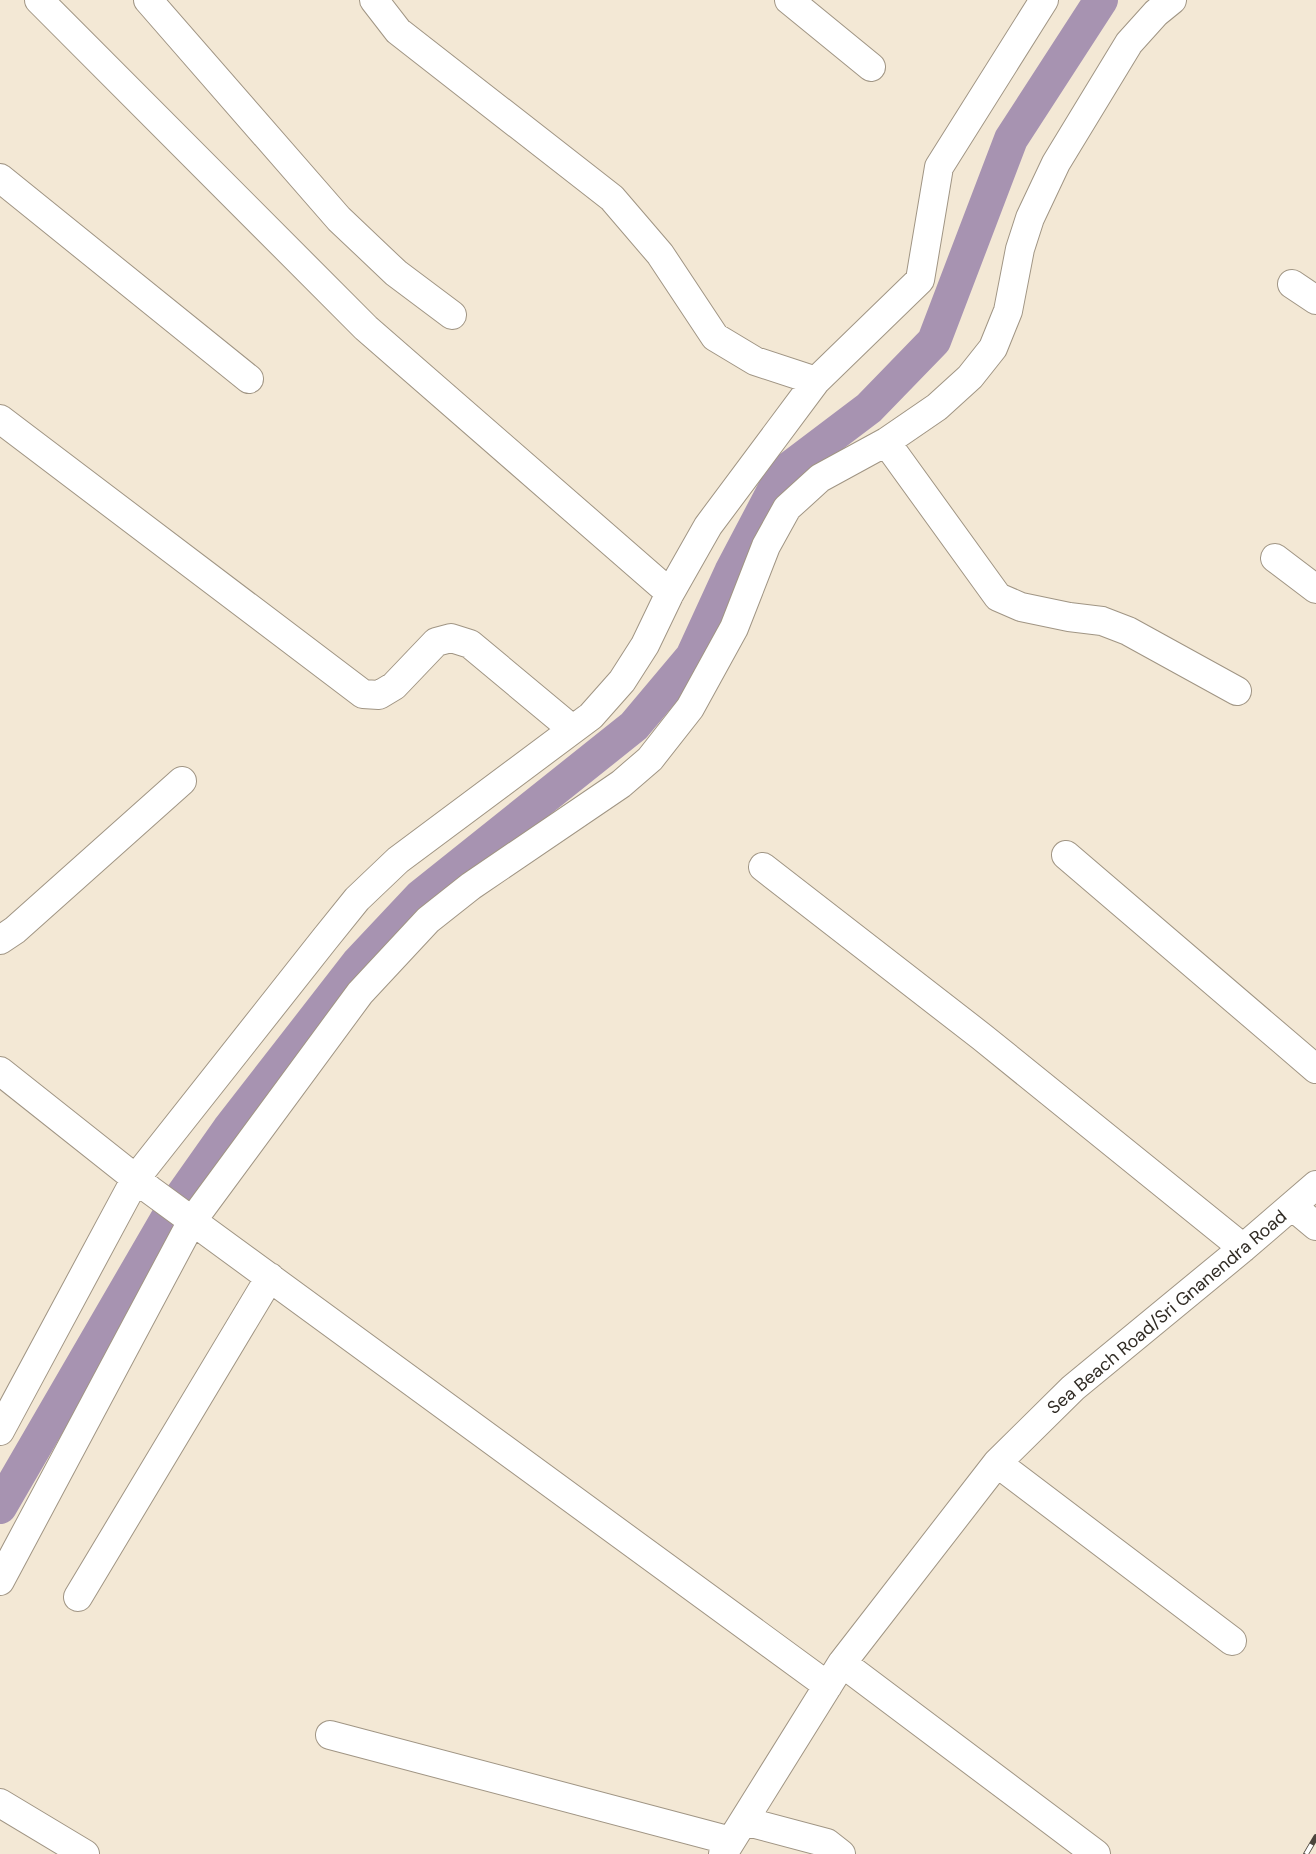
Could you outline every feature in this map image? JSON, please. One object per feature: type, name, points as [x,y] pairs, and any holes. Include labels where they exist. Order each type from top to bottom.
[{"type":"street","points":[[39,0],[366,328],[670,593]]},
{"type":"street","points":[[148,0],[339,219],[396,273],[452,315]]},
{"type":"street","points":[[374,0],[398,31],[612,198],[660,254],[716,337],[755,362],[816,381]]},
{"type":"street","points":[[790,0],[870,67]]},
{"type":"street","points":[[0,1431],[143,1184],[357,899],[398,860],[591,716],[622,681],[645,644],[670,593],[708,526],[816,381],[920,280],[939,167],[1044,0]]},
{"type":"street","points":[[0,1581],[192,1220],[360,993],[421,926],[471,886],[621,784],[650,760],[690,708],[734,628],[766,546],[787,508],[820,478],[886,442],[937,407],[970,377],[993,348],[1008,311],[1020,249],[1030,218],[1056,163],[1129,43],[1156,13],[1172,0]]},
{"type":"street","points":[[0,178],[249,379]]},
{"type":"street","points":[[1292,284],[1316,300]]},
{"type":"street","points":[[0,419],[363,694],[379,695],[394,686],[436,642],[451,638],[470,644],[572,729]]},
{"type":"street","points":[[886,442],[998,597],[1020,607],[1069,617],[1102,621],[1128,632],[1237,691]]},
{"type":"street","points":[[1275,558],[1316,589]]},
{"type":"street","points":[[0,940],[15,930],[182,781]]},
{"type":"street","points":[[1066,854],[1316,1069]]},
{"type":"street","points":[[763,867],[982,1037],[1244,1248]]},
{"type":"street","points":[[0,1071],[143,1184],[828,1686]]},
{"type":"street","name":"Sea Beach Road/Sri Gnanendra Road","points":[[733,1839],[842,1663],[997,1463],[1073,1388],[1244,1248],[1316,1185]]},
{"type":"street","points":[[1292,1206],[1316,1226]]},
{"type":"street","points":[[78,1598],[270,1277]]},
{"type":"street","points":[[997,1463],[1232,1641]]},
{"type":"street","points":[[842,1663],[1096,1854]]},
{"type":"street","points":[[330,1735],[733,1839],[827,1843],[841,1854]]},
{"type":"street","points":[[0,1804],[85,1854]]},
{"type":"waterway","points":[[0,1507],[174,1207],[229,1129],[358,963],[421,896],[634,726],[692,657],[731,572],[783,473],[869,408],[934,341],[1011,139],[1101,0]]},
{"type":"railway","points":[[1306,1854],[1316,1837]]}]
